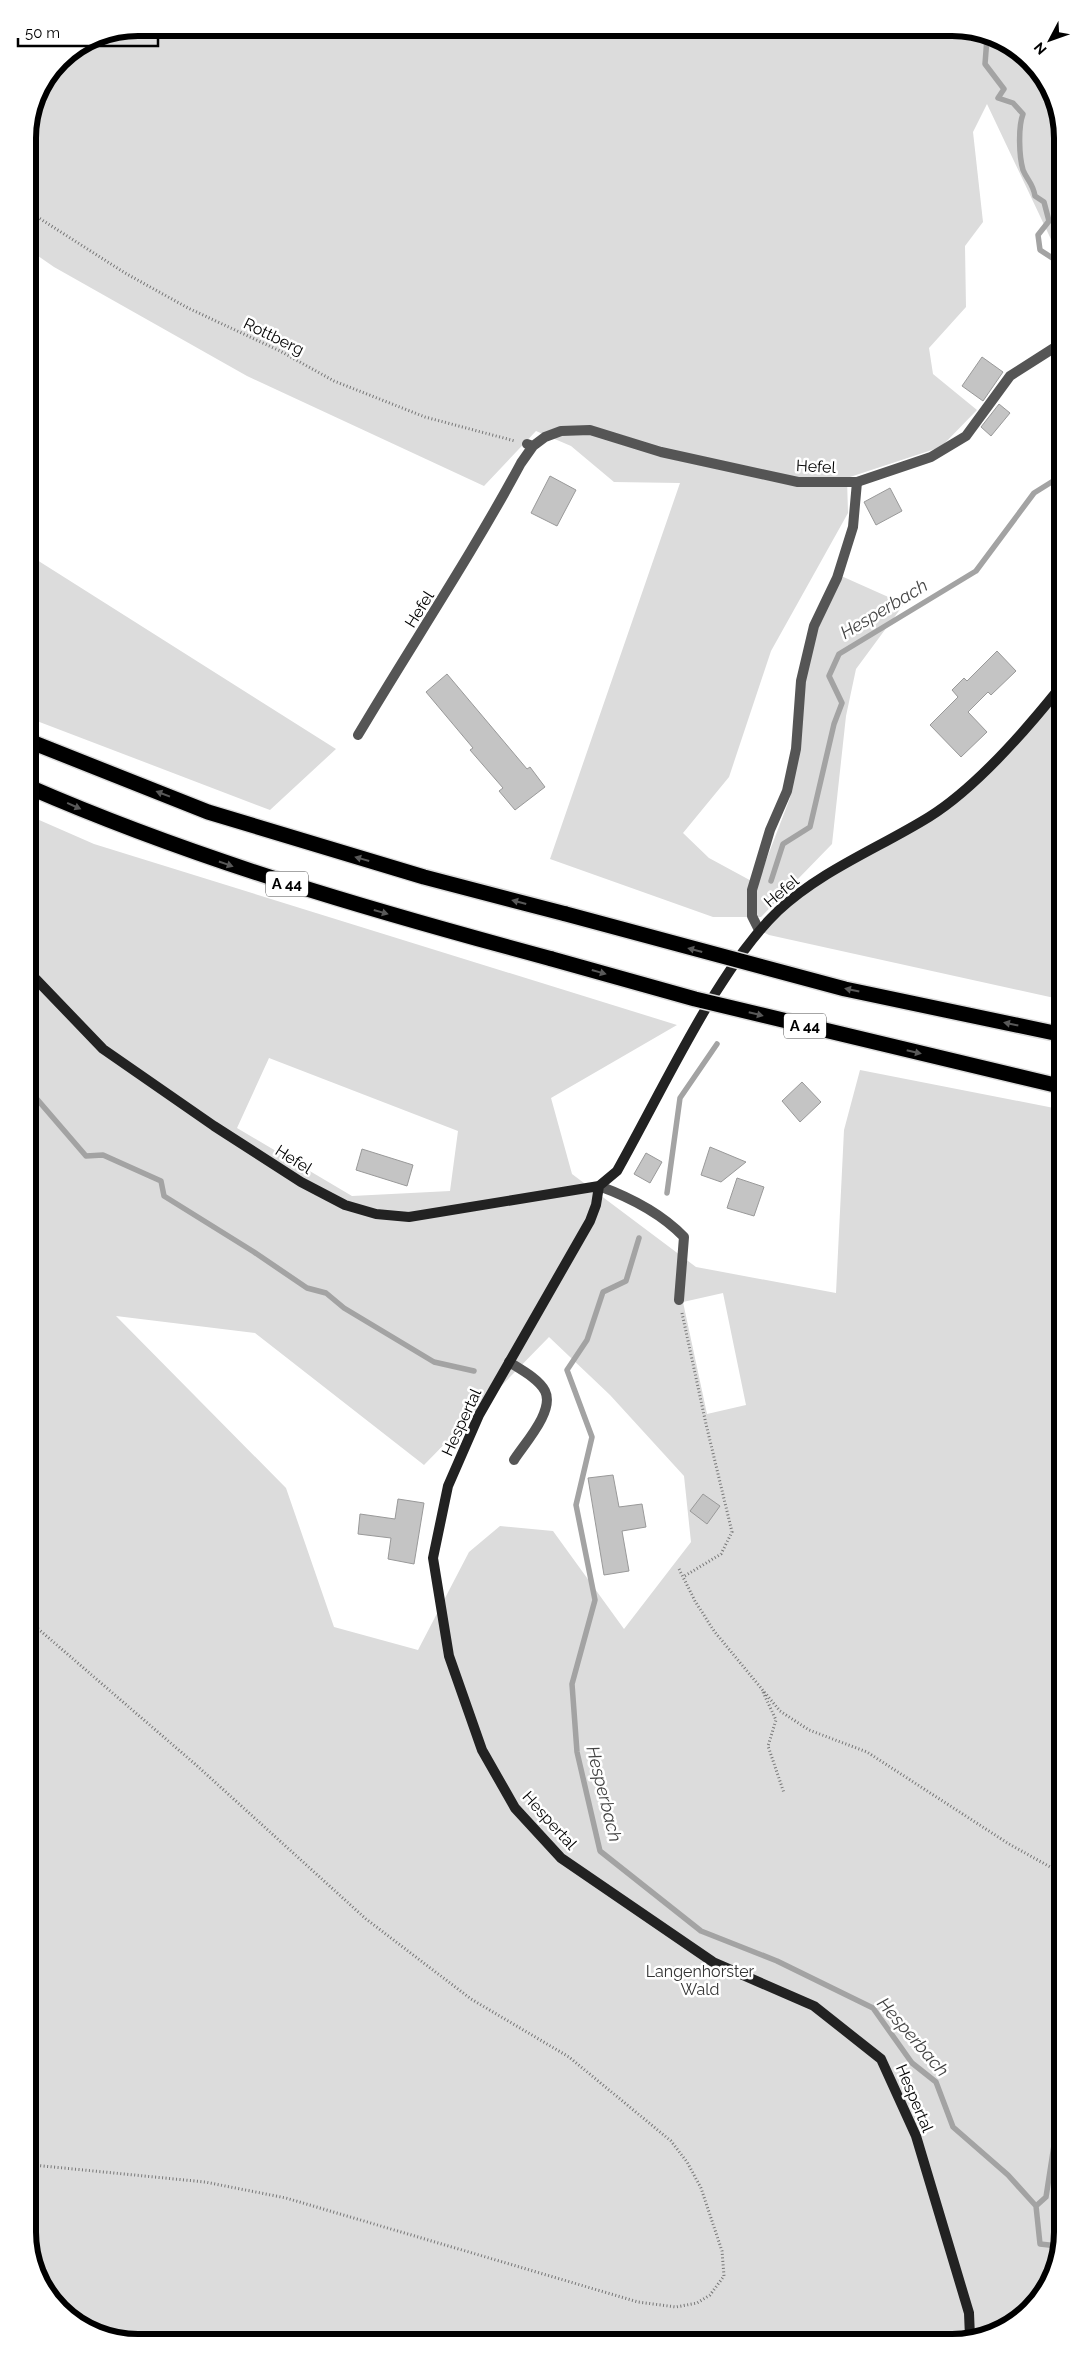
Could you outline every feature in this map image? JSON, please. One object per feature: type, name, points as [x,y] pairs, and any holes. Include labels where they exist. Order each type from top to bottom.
[{"type":"highway","points":[[36,744],[208,812],[424,877],[845,988],[1054,1033]]},
{"type":"highway","name":"A 44","points":[[36,790],[90,814],[194,853],[293,886],[695,999],[1054,1085]]},
{"type":"main road","name":"Hefel","points":[[36,979],[103,1049],[301,1182],[345,1205],[376,1214],[409,1217],[462,1210],[600,1186],[617,1170],[700,1018],[728,973],[759,930],[799,893],[821,878],[930,817],[953,800],[993,763],[1054,695]]},
{"type":"main road","name":"Hespertal","points":[[600,1186],[590,1221],[479,1415],[448,1486],[433,1558],[449,1656],[482,1750],[515,1808],[561,1858],[713,1962],[814,2006],[881,2059],[916,2136],[969,2313],[970,2332]]},
{"type":"street","name":"Hefel","points":[[358,735],[399,667],[425,629],[530,445],[561,431],[590,430],[662,452],[798,482],[858,482],[931,457],[966,436],[1010,376],[1054,348]]},
{"type":"street","points":[[759,930],[752,916],[752,890],[770,830],[787,791],[796,749],[800,681],[814,626],[837,578],[853,527],[858,482]]},
{"type":"street","points":[[600,1186],[620,1194],[672,1224],[684,1237],[679,1300]]},
{"type":"street","points":[[509,1362],[529,1375],[545,1391],[547,1403],[544,1417],[514,1460]]},
{"type":"path","name":"Rottberg","points":[[36,216],[125,273],[188,308],[280,352],[334,381],[425,417],[530,445]]},
{"type":"path","points":[[679,1300],[732,1532],[721,1554],[683,1577]]},
{"type":"path","points":[[679,1569],[714,1631],[780,1711],[809,1730],[866,1752],[1009,1844],[1054,1869]]},
{"type":"path","points":[[36,1627],[195,1764],[366,1919],[471,1999],[569,2057],[672,2141],[687,2162],[701,2188],[722,2251],[724,2276],[710,2295],[697,2303],[676,2307],[638,2302],[286,2198],[205,2182],[36,2166]]},
{"type":"path","points":[[760,1685],[776,1720],[768,1746],[784,1793]]},
{"type":"green space","points":[[138,36],[959,36],[991,44],[1014,57],[1037,81],[1048,105],[1052,118],[1054,138],[1054,246],[987,104],[973,132],[983,222],[965,246],[966,307],[929,348],[933,374],[977,410],[941,447],[847,478],[848,513],[771,651],[729,777],[683,833],[709,858],[757,884],[790,798],[803,685],[816,625],[839,575],[904,604],[856,669],[846,716],[832,844],[761,917],[713,917],[550,859],[680,483],[614,482],[571,446],[536,431],[484,486],[247,376],[54,267],[36,255],[36,131],[38,118],[44,99],[57,76],[81,53],[99,44],[118,38]]},
{"type":"green space","points":[[36,560],[336,749],[270,810],[36,721]]},
{"type":"green space","points":[[1054,694],[1054,998],[769,935],[759,930],[778,911],[953,800]]},
{"type":"green space","name":"Langenhorster Wald","points":[[36,819],[94,844],[677,1025],[551,1098],[572,1174],[696,1267],[836,1293],[844,1130],[860,1070],[1054,1108],[1054,2232],[1052,2252],[1037,2289],[1024,2304],[1003,2320],[978,2330],[952,2334],[131,2334],[105,2328],[81,2317],[53,2289],[42,2265],[36,2232]],"holes":[[[269,1058],[458,1131],[450,1191],[352,1196],[237,1128]],[[723,1293],[746,1405],[707,1414],[683,1302]],[[116,1316],[255,1333],[424,1465],[549,1337],[610,1395],[684,1476],[691,1542],[624,1629],[553,1531],[500,1526],[469,1552],[418,1650],[334,1627],[286,1488]]]},
{"type":"building","points":[[982,357],[1003,372],[983,401],[962,386]]},
{"type":"building","points":[[999,404],[1010,413],[991,436],[981,427]]},
{"type":"building","points":[[550,476],[576,490],[557,526],[531,513]]},
{"type":"building","points":[[890,488],[902,511],[876,525],[864,502]]},
{"type":"building","points":[[997,651],[1016,671],[991,695],[988,692],[968,712],[987,732],[961,757],[930,725],[958,697],[952,690],[964,678],[967,681]]},
{"type":"building","points":[[447,674],[527,769],[530,767],[545,787],[515,810],[499,791],[503,788],[470,750],[473,748],[426,692]]},
{"type":"building","points":[[802,1082],[821,1102],[800,1122],[782,1101]]},
{"type":"building","points":[[710,1147],[746,1162],[721,1182],[701,1175]]},
{"type":"building","points":[[362,1149],[413,1165],[407,1186],[356,1170]]},
{"type":"building","points":[[646,1153],[662,1162],[650,1183],[634,1174]]},
{"type":"building","points":[[737,1178],[764,1187],[754,1216],[727,1208]]},
{"type":"building","points":[[613,1475],[619,1507],[642,1504],[646,1527],[622,1531],[629,1571],[604,1575],[588,1478]]},
{"type":"building","points":[[703,1494],[720,1506],[707,1524],[690,1511]]},
{"type":"building","points":[[398,1499],[424,1503],[414,1564],[388,1559],[391,1538],[358,1534],[360,1514],[395,1519]]},
{"type":"waterway","points":[[987,43],[985,64],[1004,89],[998,98],[1013,103],[1023,114],[1020,126],[1023,170],[1033,188],[1035,196],[1044,202],[1049,221],[1038,235],[1040,250],[1054,259]]},
{"type":"waterway","name":"Hesperbach","points":[[771,881],[783,844],[810,827],[834,724],[842,703],[829,676],[839,654],[976,571],[1034,493],[1054,480]]},
{"type":"waterway","name":"Hesperbach","points":[[667,1193],[680,1098],[717,1044]]},
{"type":"waterway","points":[[36,1098],[86,1156],[103,1155],[161,1181],[164,1196],[254,1252],[307,1288],[326,1293],[344,1308],[434,1362],[474,1371]]},
{"type":"waterway","name":"Hesperbach","points":[[639,1238],[626,1281],[603,1292],[587,1340],[567,1370],[592,1437],[576,1505],[595,1600],[572,1684],[577,1752],[600,1851],[701,1931],[777,1961],[873,2008],[912,2063],[936,2082],[953,2127],[1008,2175],[1036,2206],[1040,2244],[1053,2245]]},
{"type":"waterway","points":[[1036,2206],[1046,2197],[1054,2146]]}]
